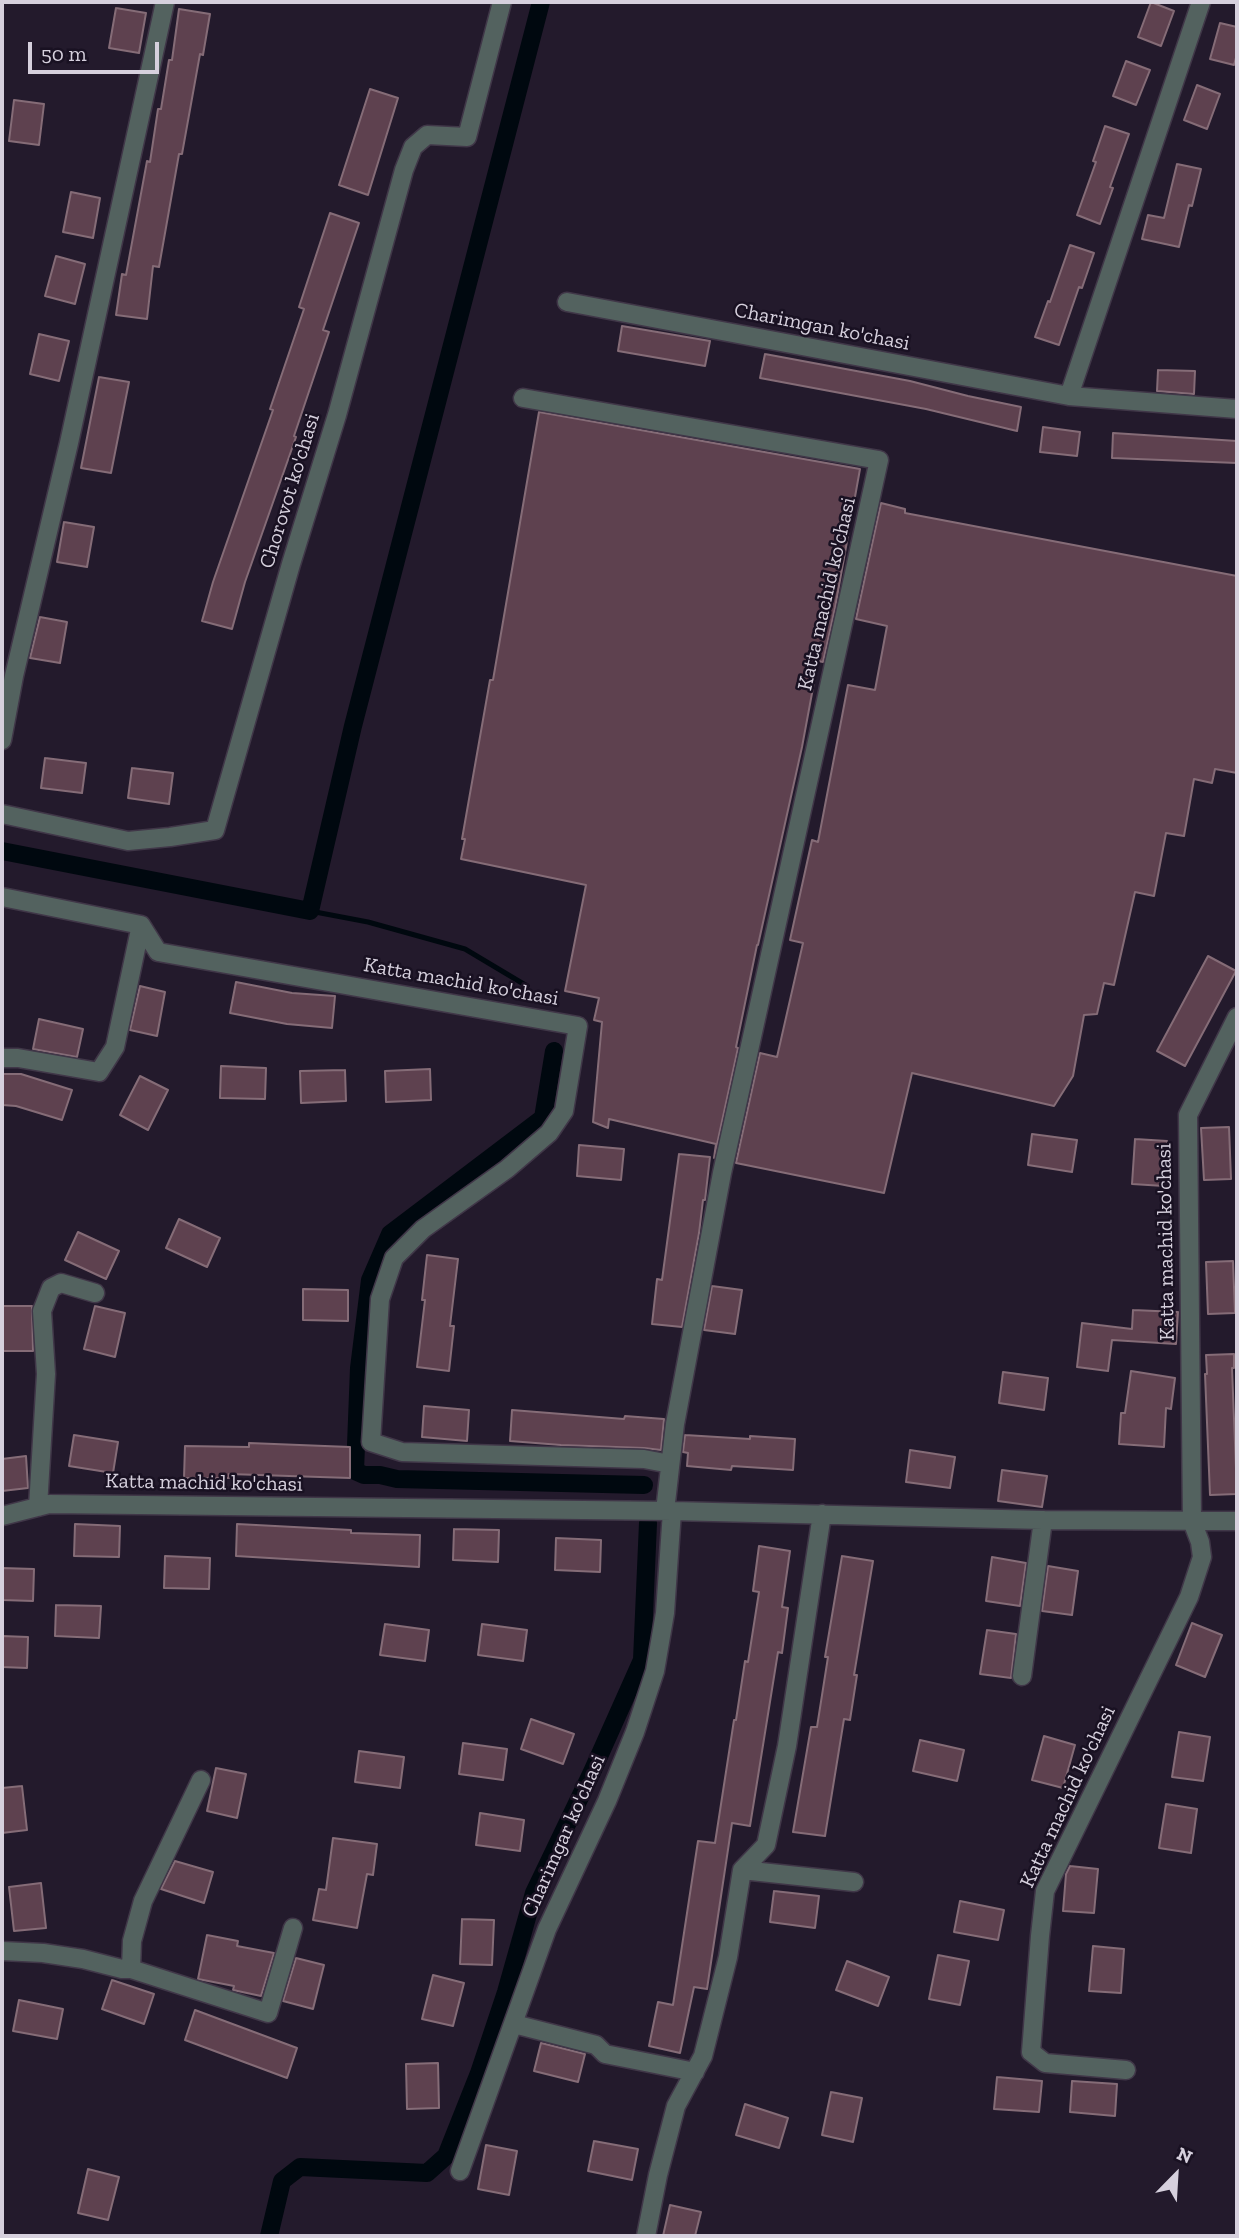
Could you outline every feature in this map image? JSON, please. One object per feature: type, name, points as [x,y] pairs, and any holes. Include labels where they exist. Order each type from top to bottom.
[{"type":"street","points":[[2,740],[165,2]]},
{"type":"street","name":"Chorovot ko'chasi","points":[[2,814],[128,841],[170,838],[215,830],[291,564],[337,415],[404,170],[413,147],[427,135],[467,137],[502,2]]},
{"type":"street","points":[[1069,396],[1201,2]]},
{"type":"street","name":"Charimgan ko'chasi","points":[[567,302],[1069,396],[1237,409]]},
{"type":"street","name":"Katta machid ko'chasi","points":[[523,398],[879,460],[722,1173],[678,1410],[670,1464],[669,1511]]},
{"type":"street","points":[[2,897],[141,925],[114,1047],[99,1072],[18,1058],[2,1058]]},
{"type":"street","name":"Katta machid ko'chasi","points":[[141,925],[158,952],[578,1026],[564,1111],[549,1133],[507,1169],[423,1229],[394,1258],[380,1299],[370,1443],[402,1452],[644,1459],[670,1464]]},
{"type":"street","name":"Katta machid ko'chasi","points":[[1126,2070],[1045,2063],[1031,2052],[1040,1936],[1045,1891],[1189,1597],[1202,1557],[1192,1521],[1188,1115],[1237,1017]]},
{"type":"street","points":[[38,1507],[46,1374],[42,1311],[51,1288],[61,1283],[95,1293]]},
{"type":"street","name":"Katta machid ko'chasi","points":[[2,1516],[49,1504],[1237,1521]]},
{"type":"street","name":"Charimgar ko'chasi","points":[[460,2171],[547,1929],[607,1801],[635,1732],[655,1671],[665,1613],[669,1511]]},
{"type":"street","points":[[646,2236],[676,2106],[704,2056],[728,1958],[742,1870],[766,1846],[787,1746],[822,1514]]},
{"type":"street","points":[[1022,1676],[1043,1520]]},
{"type":"street","points":[[131,1969],[132,1941],[143,1901],[201,1780]]},
{"type":"street","points":[[742,1870],[855,1882]]},
{"type":"street","points":[[2,1960],[2,1952],[43,1953],[83,1959],[131,1969],[268,2013],[293,1928]]},
{"type":"street","points":[[514,2024],[596,2045],[605,2054],[695,2072]]},
{"type":"building","points":[[1151,2],[1174,11],[1161,46],[1138,37]]},
{"type":"building","points":[[116,8],[146,13],[139,53],[109,48]]},
{"type":"building","points":[[179,9],[210,14],[203,55],[200,54],[182,154],[179,154],[159,267],[153,266],[147,319],[116,315],[122,274],[126,275],[147,161],[150,162],[158,109],[161,109],[169,60],[172,60]]},
{"type":"building","points":[[1220,23],[1237,27],[1237,54],[1234,65],[1210,59]]},
{"type":"building","points":[[1126,61],[1150,70],[1136,105],[1113,96]]},
{"type":"building","points":[[1197,85],[1220,94],[1207,129],[1184,120]]},
{"type":"building","points":[[370,89],[398,98],[368,195],[339,185]]},
{"type":"building","points":[[14,100],[44,104],[39,145],[9,141]]},
{"type":"building","points":[[1105,126],[1129,134],[1100,224],[1077,215],[1096,162],[1093,161]]},
{"type":"building","points":[[1177,164],[1201,169],[1179,247],[1142,239],[1148,215],[1164,218]]},
{"type":"building","points":[[71,192],[100,198],[93,238],[63,232]]},
{"type":"building","points":[[330,213],[359,223],[323,330],[329,332],[294,436],[296,437],[245,582],[232,629],[202,621],[273,410],[270,409],[304,309],[299,307]]},
{"type":"building","points":[[1070,245],[1094,253],[1059,345],[1035,337]]},
{"type":"building","points":[[56,256],[85,264],[75,304],[45,296]]},
{"type":"building","points":[[622,326],[710,341],[705,366],[618,351]]},
{"type":"building","points":[[39,334],[69,341],[59,381],[30,374]]},
{"type":"building","points":[[765,354],[910,381],[1021,407],[1017,431],[926,409],[760,378]]},
{"type":"building","points":[[1158,370],[1195,371],[1194,394],[1157,391]]},
{"type":"building","points":[[99,377],[129,382],[111,473],[81,468]]},
{"type":"building","points":[[539,412],[860,469],[835,608],[823,662],[818,661],[714,1158],[716,1144],[609,1119],[608,1128],[593,1122],[602,1022],[594,1020],[599,998],[565,991],[586,885],[461,859],[465,839],[462,839],[490,680],[493,680]]},
{"type":"building","points":[[1043,427],[1080,432],[1077,456],[1040,452]]},
{"type":"building","points":[[1113,433],[1237,441],[1237,463],[1112,458]]},
{"type":"building","points":[[881,503],[905,509],[905,513],[1237,576],[1237,773],[1215,769],[1212,783],[1194,779],[1184,836],[1166,833],[1154,896],[1135,892],[1114,985],[1104,983],[1097,1014],[1084,1015],[1073,1076],[1054,1106],[912,1073],[884,1193],[736,1163],[760,1053],[777,1057],[803,943],[790,940],[812,840],[818,842],[848,685],[875,690],[887,626],[856,619]]},
{"type":"building","points":[[64,522],[94,527],[87,567],[57,562]]},
{"type":"building","points":[[40,617],[67,622],[60,663],[30,658]]},
{"type":"building","points":[[45,758],[86,763],[82,793],[41,788]]},
{"type":"building","points":[[132,768],[173,773],[169,804],[128,798]]},
{"type":"building","points":[[1208,956],[1236,971],[1185,1066],[1157,1051]]},
{"type":"building","points":[[236,982],[292,993],[335,996],[332,1028],[287,1024],[230,1013]]},
{"type":"building","points":[[140,986],[165,992],[157,1036],[130,1030]]},
{"type":"building","points":[[39,1019],[83,1029],[77,1057],[33,1049]]},
{"type":"building","points":[[221,1066],[266,1068],[265,1099],[220,1098]]},
{"type":"building","points":[[430,1069],[431,1100],[386,1102],[385,1071]]},
{"type":"building","points":[[345,1070],[346,1101],[301,1103],[300,1071]]},
{"type":"building","points":[[2,1074],[21,1074],[72,1090],[62,1120],[16,1106],[2,1105]]},
{"type":"building","points":[[140,1076],[168,1090],[148,1130],[120,1115]]},
{"type":"building","points":[[1229,1127],[1231,1179],[1204,1180],[1201,1128]]},
{"type":"building","points":[[1032,1134],[1077,1140],[1072,1172],[1028,1165]]},
{"type":"building","points":[[1135,1139],[1167,1141],[1164,1186],[1132,1184]]},
{"type":"building","points":[[579,1145],[624,1149],[621,1180],[577,1176]]},
{"type":"building","points":[[679,1154],[710,1157],[682,1327],[652,1324],[657,1279],[662,1280]]},
{"type":"building","points":[[179,1219],[220,1238],[207,1267],[166,1248]]},
{"type":"building","points":[[78,1232],[119,1251],[106,1279],[65,1260]]},
{"type":"building","points":[[427,1255],[458,1259],[450,1326],[454,1326],[449,1371],[417,1367]]},
{"type":"building","points":[[1233,1261],[1235,1313],[1208,1314],[1206,1262]]},
{"type":"building","points":[[712,1286],[742,1290],[735,1334],[704,1330]]},
{"type":"building","points":[[303,1289],[348,1290],[348,1321],[303,1320]]},
{"type":"building","points":[[2,1306],[32,1306],[33,1351],[2,1351]]},
{"type":"building","points":[[95,1306],[125,1313],[115,1357],[84,1349]]},
{"type":"building","points":[[1133,1310],[1178,1312],[1176,1344],[1112,1340],[1108,1371],[1077,1367],[1082,1323],[1132,1329]]},
{"type":"building","points":[[1234,1354],[1232,1368],[1237,1494],[1210,1495],[1206,1355]]},
{"type":"building","points":[[1131,1371],[1175,1378],[1171,1409],[1166,1408],[1164,1447],[1119,1444],[1121,1413],[1125,1413]]},
{"type":"building","points":[[1003,1372],[1048,1378],[1044,1410],[999,1403]]},
{"type":"building","points":[[424,1406],[469,1410],[467,1441],[422,1437]]},
{"type":"building","points":[[512,1410],[624,1419],[625,1416],[664,1419],[661,1450],[510,1441]]},
{"type":"building","points":[[74,1435],[118,1442],[113,1473],[69,1466]]},
{"type":"building","points":[[685,1435],[795,1439],[793,1470],[732,1466],[731,1470],[687,1466],[688,1453],[683,1452]]},
{"type":"building","points":[[249,1443],[350,1447],[350,1478],[229,1474],[229,1478],[184,1478],[185,1446],[249,1447]]},
{"type":"building","points":[[910,1450],[955,1457],[950,1488],[906,1482]]},
{"type":"building","points":[[26,1456],[28,1488],[2,1491],[2,1459]]},
{"type":"building","points":[[1002,1470],[1047,1476],[1042,1507],[998,1501]]},
{"type":"building","points":[[75,1524],[120,1526],[119,1557],[74,1556]]},
{"type":"building","points":[[237,1524],[351,1530],[351,1533],[420,1535],[419,1567],[236,1556]]},
{"type":"building","points":[[454,1529],[499,1530],[498,1562],[453,1560]]},
{"type":"building","points":[[556,1538],[601,1540],[600,1572],[555,1570]]},
{"type":"building","points":[[759,1546],[790,1551],[782,1607],[788,1608],[782,1653],[778,1652],[750,1826],[732,1823],[707,1989],[694,1987],[680,2053],[649,2046],[658,2002],[673,2005],[698,1841],[715,1843],[734,1720],[745,1661],[748,1662],[759,1592],[753,1591]]},
{"type":"building","points":[[165,1556],[210,1558],[209,1589],[164,1588]]},
{"type":"building","points":[[842,1556],[873,1561],[854,1675],[857,1675],[850,1720],[844,1719],[825,1836],[793,1832],[811,1727],[817,1727],[828,1657],[825,1657]]},
{"type":"building","points":[[992,1557],[1026,1563],[1020,1606],[986,1601]]},
{"type":"building","points":[[1048,1566],[1078,1571],[1072,1615],[1042,1611]]},
{"type":"building","points":[[2,1568],[34,1569],[33,1601],[2,1600]]},
{"type":"building","points":[[56,1605],[101,1606],[99,1638],[55,1636]]},
{"type":"building","points":[[1192,1623],[1222,1635],[1205,1677],[1176,1665]]},
{"type":"building","points":[[385,1624],[429,1630],[425,1661],[380,1655]]},
{"type":"building","points":[[482,1624],[527,1630],[523,1661],[478,1655]]},
{"type":"building","points":[[987,1630],[1016,1634],[1011,1678],[980,1674]]},
{"type":"building","points":[[2,1636],[28,1637],[27,1668],[2,1667]]},
{"type":"building","points":[[531,1719],[574,1734],[563,1764],[521,1749]]},
{"type":"building","points":[[1179,1732],[1210,1737],[1203,1781],[1172,1777]]},
{"type":"building","points":[[1044,1736],[1075,1745],[1063,1788],[1032,1780]]},
{"type":"building","points":[[920,1740],[964,1750],[957,1781],[913,1771]]},
{"type":"building","points":[[463,1743],[507,1749],[503,1780],[459,1774]]},
{"type":"building","points":[[359,1751],[404,1757],[400,1788],[355,1782]]},
{"type":"building","points":[[216,1768],[246,1774],[237,1818],[207,1811]]},
{"type":"building","points":[[22,1786],[27,1830],[2,1833],[2,1788]]},
{"type":"building","points":[[1166,1804],[1197,1809],[1191,1853],[1159,1848]]},
{"type":"building","points":[[480,1813],[524,1820],[520,1851],[476,1845]]},
{"type":"building","points":[[333,1838],[377,1844],[373,1875],[367,1874],[357,1928],[313,1920],[319,1889],[326,1890]]},
{"type":"building","points":[[175,1861],[213,1872],[204,1903],[161,1889]]},
{"type":"building","points":[[1070,1866],[1098,1869],[1094,1913],[1063,1911],[1066,1874]]},
{"type":"building","points":[[41,1883],[46,1928],[14,1931],[9,1887]]},
{"type":"building","points":[[774,1891],[819,1896],[815,1928],[770,1922]]},
{"type":"building","points":[[960,1901],[1004,1910],[998,1940],[954,1932]]},
{"type":"building","points":[[462,1919],[494,1920],[492,1965],[460,1964]]},
{"type":"building","points":[[207,1935],[238,1941],[237,1946],[274,1953],[261,1996],[233,1990],[234,1986],[198,1979]]},
{"type":"building","points":[[1093,1946],[1124,1949],[1121,1993],[1089,1991]]},
{"type":"building","points":[[938,1955],[969,1961],[960,2005],[929,1999]]},
{"type":"building","points":[[296,1958],[324,1965],[313,2009],[283,2001]]},
{"type":"building","points":[[847,1961],[889,1977],[878,2006],[836,1990]]},
{"type":"building","points":[[433,1975],[464,1983],[453,2026],[422,2019]]},
{"type":"building","points":[[112,1980],[154,1994],[144,2024],[102,2009]]},
{"type":"building","points":[[19,2000],[63,2009],[57,2039],[13,2031]]},
{"type":"building","points":[[195,2010],[297,2048],[287,2078],[185,2040]]},
{"type":"building","points":[[541,2043],[585,2054],[578,2082],[534,2071]]},
{"type":"building","points":[[438,2063],[439,2108],[407,2109],[406,2064]]},
{"type":"building","points":[[997,2077],[1042,2081],[1039,2112],[994,2109]]},
{"type":"building","points":[[1072,2081],[1117,2084],[1115,2116],[1070,2112]]},
{"type":"building","points":[[831,2092],[862,2098],[853,2142],[822,2135]]},
{"type":"building","points":[[745,2104],[788,2118],[779,2148],[736,2135]]},
{"type":"building","points":[[594,2141],[638,2149],[632,2180],[588,2171]]},
{"type":"building","points":[[486,2145],[517,2151],[509,2195],[478,2189]]},
{"type":"building","points":[[88,2169],[119,2177],[108,2220],[78,2213]]},
{"type":"building","points":[[670,2205],[701,2212],[695,2236],[663,2236]]},
{"type":"waterway","points":[[2,851],[310,911],[353,726],[541,2]]},
{"type":"waterway","points":[[310,911],[368,922],[465,949],[527,986]]},
{"type":"waterway","points":[[554,1051],[543,1118],[390,1234],[370,1280],[359,1368],[355,1471],[364,1475],[397,1479],[644,1485]]},
{"type":"waterway","points":[[269,2236],[282,2181],[300,2167],[427,2173],[446,2156],[479,2073],[506,1992],[534,1893],[642,1660],[648,1523]]}]
